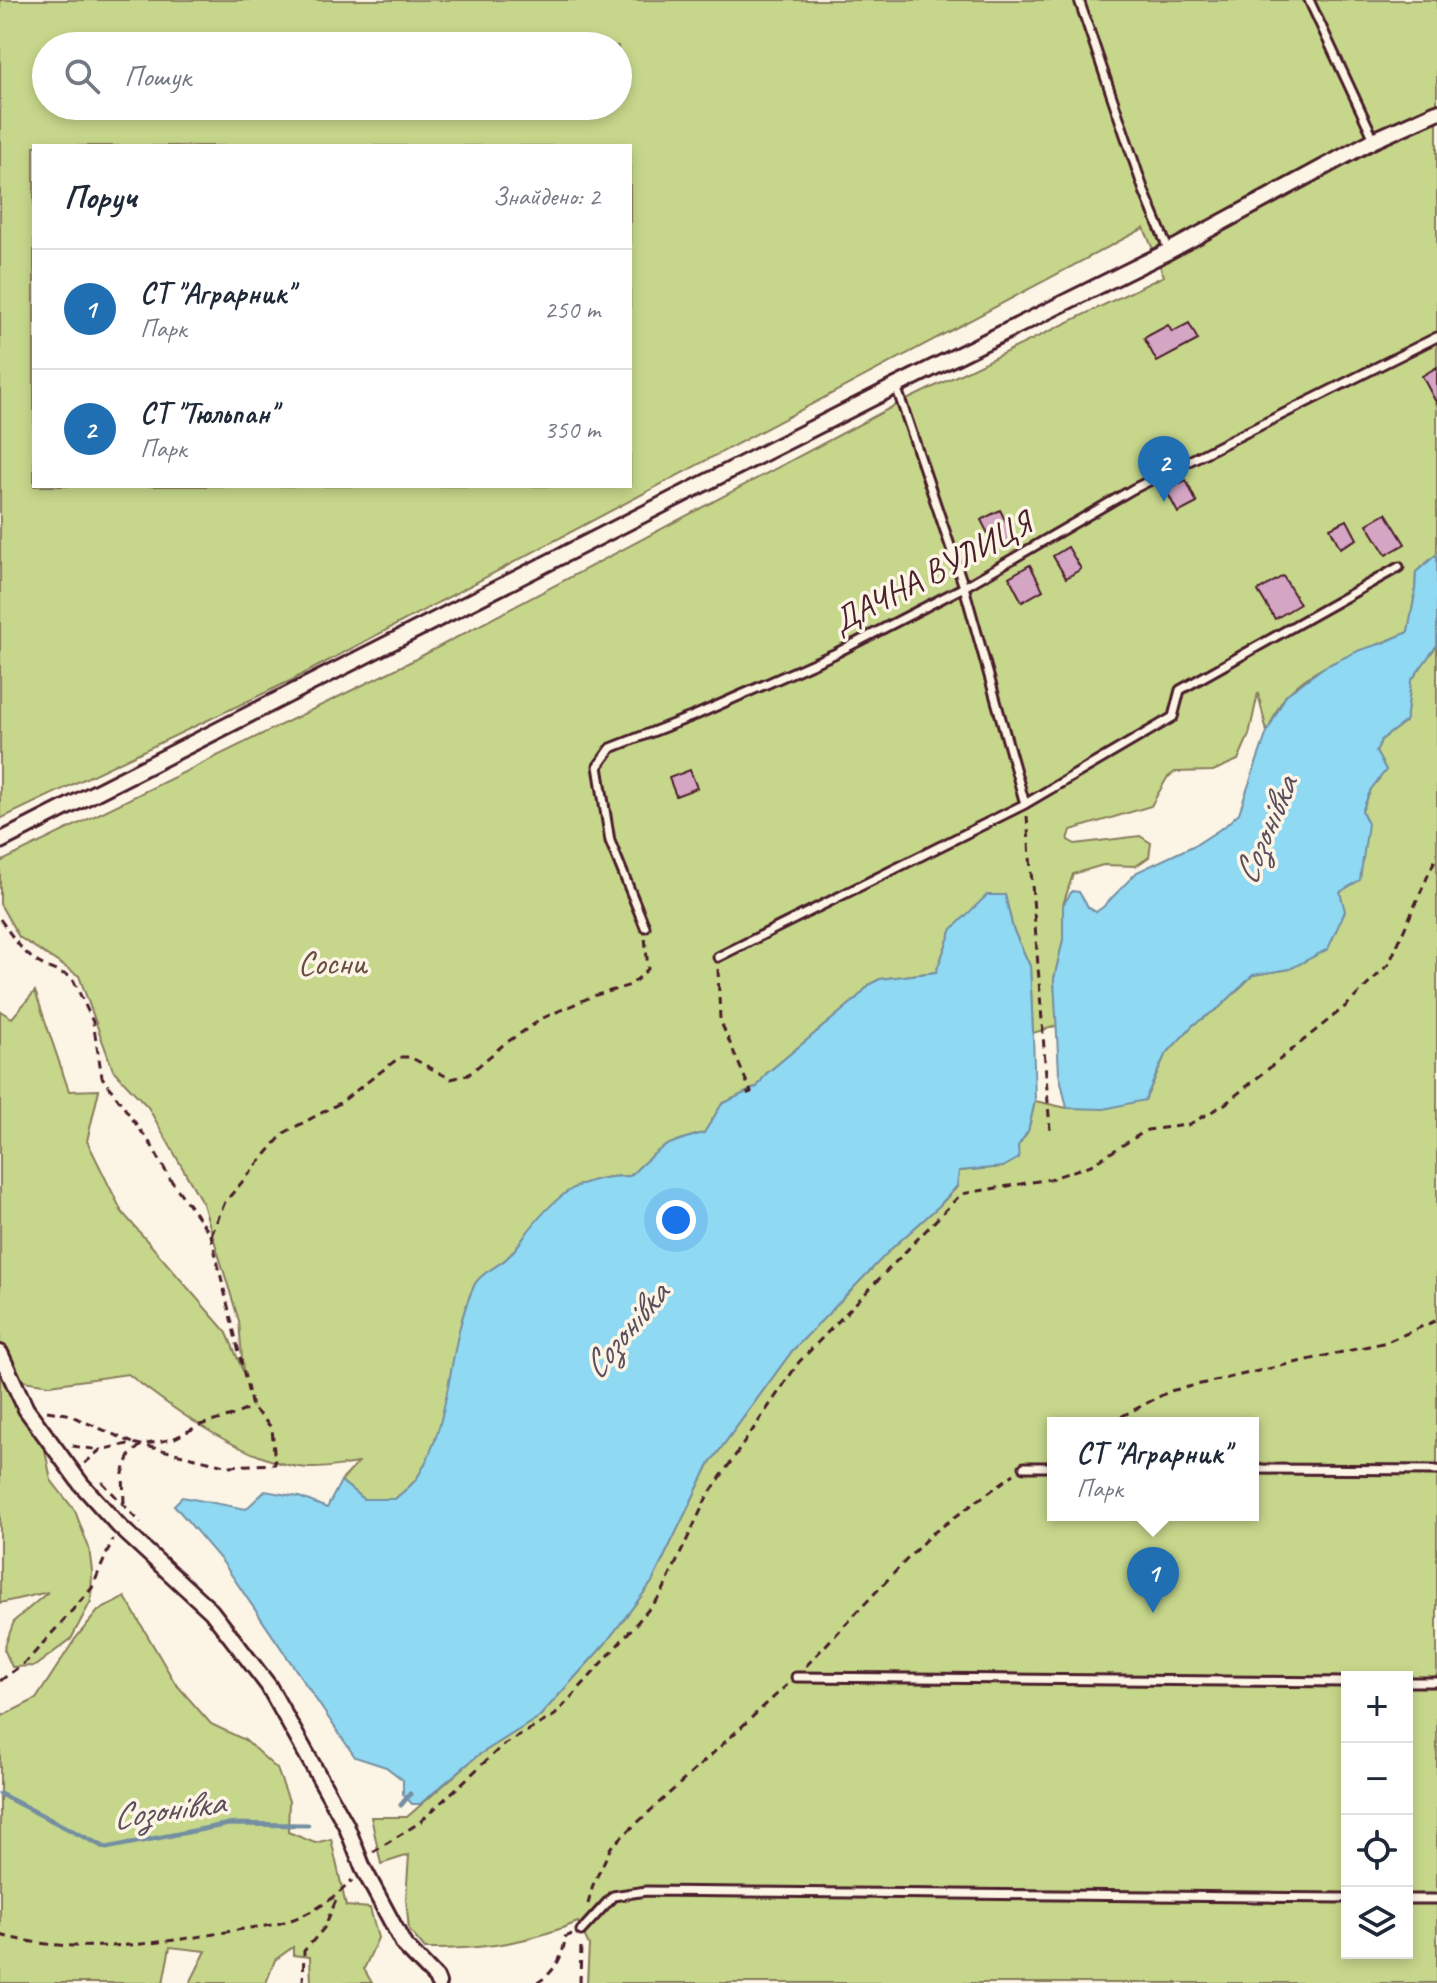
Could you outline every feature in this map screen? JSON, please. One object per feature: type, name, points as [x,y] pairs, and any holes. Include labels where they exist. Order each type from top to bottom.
[{"type":"street","points":[[0,841],[896,386],[1169,251],[1374,140],[1435,118]]},
{"type":"street","points":[[0,1353],[26,1409],[81,1484],[119,1526],[211,1611],[268,1685],[346,1825],[363,1868],[404,1945],[438,1983]]},
{"type":"lane","points":[[1079,0],[1144,191],[1169,251]]},
{"type":"lane","points":[[1309,0],[1374,140]]},
{"type":"lane","name":"ДАЧНА ВУЛИЦЯ","points":[[645,927],[610,841],[598,766],[611,748],[696,715],[834,654],[964,587],[1133,489],[1437,337]]},
{"type":"lane","points":[[896,386],[964,587],[1025,804]]},
{"type":"lane","points":[[718,957],[1025,804],[1173,717],[1180,690],[1399,567]]},
{"type":"lane","points":[[1024,1467],[1047,1467]]},
{"type":"lane","points":[[1259,1469],[1437,1470]]},
{"type":"lane","points":[[796,1677],[1341,1682]]},
{"type":"lane","points":[[1413,1682],[1437,1682]]},
{"type":"lane","points":[[581,1931],[613,1896],[646,1891],[1341,1898]]},
{"type":"lane","points":[[1413,1899],[1437,1899]]},
{"type":"path","points":[[1025,804],[1034,887],[1050,1130]]},
{"type":"path","points":[[303,1983],[304,1951],[324,1928],[338,1896],[376,1848],[419,1823],[502,1746],[555,1715],[593,1673],[661,1595],[707,1497],[799,1362],[961,1194],[1050,1179],[1091,1165],[1147,1130],[1188,1125],[1225,1104],[1347,1005],[1389,964],[1437,855]]},
{"type":"path","points":[[0,919],[23,951],[40,966],[72,977],[93,1022],[102,1077],[211,1235],[252,1407],[272,1428],[275,1464],[229,1466],[133,1443],[67,1414],[26,1409]]},
{"type":"path","points":[[211,1235],[225,1202],[284,1133],[340,1103],[400,1057],[410,1057],[451,1079],[468,1075],[503,1045],[543,1018],[593,996],[631,985],[648,969],[645,927]]},
{"type":"path","points":[[718,957],[720,1020],[751,1092],[746,1094]]},
{"type":"path","points":[[1120,1417],[1170,1391],[1387,1342],[1437,1320]]},
{"type":"path","points":[[124,1503],[123,1473],[130,1455],[141,1445],[173,1439],[200,1425],[252,1407]]},
{"type":"path","points":[[52,1444],[100,1450],[133,1443]]},
{"type":"path","points":[[81,1484],[83,1465],[100,1450]]},
{"type":"path","points":[[580,1983],[581,1931],[593,1885],[611,1847],[796,1677],[929,1536],[1024,1467]]},
{"type":"path","points":[[0,1681],[29,1659],[92,1588],[119,1526]]},
{"type":"path","points":[[0,1935],[27,1942],[76,1946],[169,1942],[290,1920],[338,1896]]},
{"type":"path","points":[[537,1983],[545,1978],[564,1953],[565,1937],[581,1931]]},
{"type":"green space","name":"Сосни","points":[[0,0],[1437,0],[1437,554],[1416,572],[1408,632],[1330,664],[1301,682],[1281,702],[1267,732],[1258,693],[1249,735],[1238,760],[1213,771],[1175,772],[1167,778],[1151,806],[1071,830],[1068,840],[1075,844],[1140,836],[1151,843],[1149,857],[1136,866],[1103,865],[1073,874],[1063,905],[1063,940],[1054,979],[1057,1026],[1033,1033],[1030,966],[1013,929],[1005,895],[952,929],[936,972],[880,979],[870,984],[766,1074],[757,1087],[722,1104],[704,1133],[663,1148],[630,1176],[584,1183],[561,1196],[509,1256],[476,1282],[465,1309],[438,1432],[417,1478],[395,1499],[363,1499],[341,1481],[358,1463],[308,1468],[261,1457],[237,1446],[189,1419],[128,1374],[50,1385],[17,1380],[10,1396],[45,1450],[51,1480],[75,1511],[89,1548],[92,1571],[91,1601],[71,1639],[35,1666],[12,1667],[4,1649],[14,1621],[48,1592],[0,1603],[0,1011],[12,1018],[35,991],[69,1091],[99,1090],[87,1141],[122,1212],[227,1333],[243,1371],[239,1321],[203,1204],[148,1107],[113,1070],[79,976],[19,937],[0,904],[0,862],[412,661],[892,407],[1164,276],[1144,228],[292,680],[0,819]]},
{"type":"green space","points":[[1437,645],[1437,1983],[587,1983],[589,1945],[578,1922],[539,1936],[503,1944],[425,1949],[409,1930],[406,1899],[409,1855],[381,1864],[371,1817],[407,1817],[477,1756],[539,1717],[604,1645],[652,1582],[708,1466],[792,1351],[892,1248],[957,1187],[959,1171],[1003,1167],[1028,1131],[1035,1101],[1067,1108],[1145,1100],[1165,1055],[1193,1025],[1220,1007],[1253,975],[1290,969],[1340,892],[1362,811],[1371,789],[1386,770],[1376,752],[1381,740],[1406,721],[1411,681]]},
{"type":"green space","points":[[125,1597],[175,1683],[211,1724],[245,1740],[277,1769],[289,1801],[288,1832],[315,1843],[331,1839],[346,1906],[370,1908],[378,1938],[364,1969],[372,1983],[311,1983],[310,1957],[293,1955],[293,1947],[275,1960],[266,1983],[190,1983],[206,1951],[170,1947],[163,1983],[0,1983],[0,1717],[36,1699],[75,1639],[98,1611]]},
{"type":"water","points":[[1437,554],[1437,645],[1411,681],[1406,721],[1381,740],[1376,752],[1386,770],[1371,789],[1362,811],[1368,824],[1360,880],[1340,892],[1345,911],[1328,949],[1290,969],[1253,975],[1220,1007],[1193,1025],[1165,1055],[1145,1100],[1104,1109],[1067,1108],[1059,1073],[1054,979],[1063,940],[1063,905],[1072,891],[1079,892],[1088,907],[1096,912],[1137,872],[1197,844],[1225,826],[1239,813],[1267,732],[1286,695],[1324,667],[1408,632],[1416,572]]},
{"type":"water","points":[[987,895],[1005,895],[1013,929],[1030,966],[1035,1101],[1028,1131],[1018,1146],[1019,1158],[1003,1167],[959,1171],[957,1186],[939,1206],[892,1248],[792,1351],[708,1466],[652,1582],[604,1645],[539,1717],[477,1756],[420,1804],[412,1804],[403,1794],[403,1780],[386,1767],[355,1757],[222,1561],[174,1505],[182,1497],[246,1509],[265,1491],[299,1497],[327,1508],[341,1481],[363,1499],[395,1499],[415,1481],[438,1432],[458,1333],[476,1282],[509,1256],[561,1196],[584,1183],[630,1176],[663,1147],[704,1133],[722,1104],[757,1087],[766,1074],[870,984],[880,979],[936,972],[952,929]]},
{"type":"building","points":[[1189,323],[1198,340],[1157,362],[1144,338],[1168,325],[1172,332]]},
{"type":"building","points":[[1437,367],[1437,404],[1422,376]]},
{"type":"building","points":[[1186,480],[1197,503],[1178,513],[1166,490]]},
{"type":"building","points":[[1000,510],[1015,539],[996,549],[981,520]]},
{"type":"building","points":[[1386,513],[1405,544],[1386,555],[1367,524]]},
{"type":"building","points":[[1347,520],[1357,539],[1340,548],[1330,528]]},
{"type":"building","points":[[1068,547],[1081,569],[1066,578],[1053,556]]},
{"type":"building","points":[[1030,565],[1043,590],[1022,602],[1009,577]]},
{"type":"building","points":[[1283,576],[1300,604],[1275,619],[1258,591]]},
{"type":"building","points":[[690,770],[697,788],[676,796],[669,778]]},
{"type":"waterway","name":"Созонівка","points":[[0,1794],[106,1848],[229,1824],[308,1825]]},
{"type":"waterway","name":"Созонівка","points":[[401,1805],[410,1794]]},
{"type":"place","name":"СТ \"Тюльпан\"","points":[[1164,502]]},
{"type":"place","name":"СТ \"Аграрник\"","points":[[1153,1613]]}]
